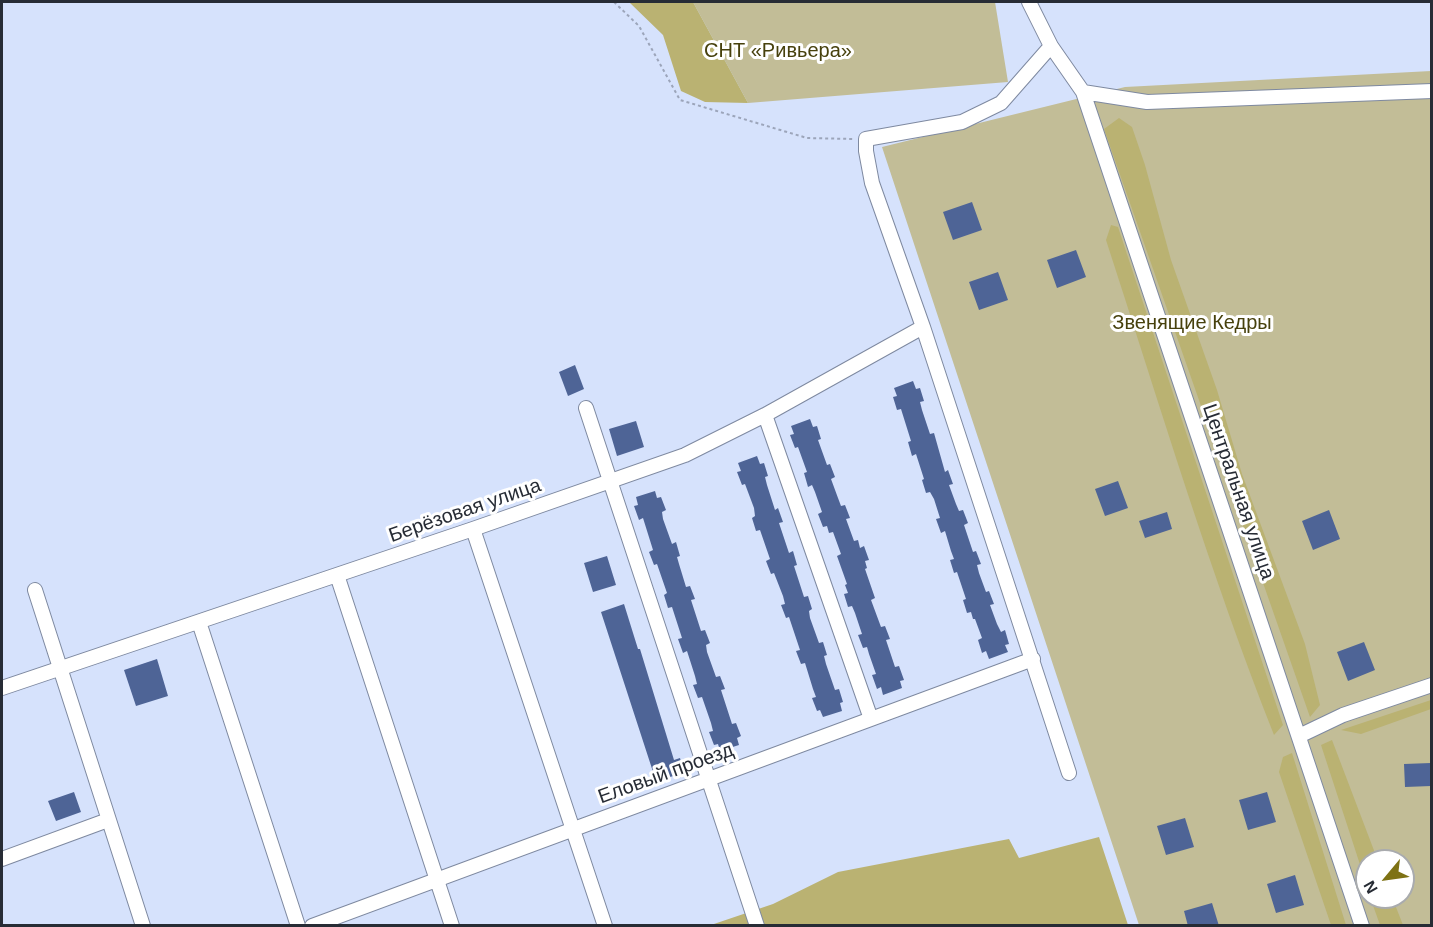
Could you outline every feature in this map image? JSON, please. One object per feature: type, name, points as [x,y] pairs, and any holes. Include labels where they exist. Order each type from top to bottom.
[{"type":"street","name":"Центральная улица","points":[[1029,2],[1051,46],[1083,92],[1362,926]]},
{"type":"street","points":[[1051,46],[1001,103],[962,122],[866,139],[866,151],[872,183],[923,327],[1070,773]]},
{"type":"street","points":[[1083,92],[1147,102],[1431,91]]},
{"type":"street","name":"Берёзовая улица","points":[[2,688],[473,530],[685,455],[765,415],[923,327]]},
{"type":"street","points":[[586,408],[757,926]]},
{"type":"street","points":[[765,415],[871,719]]},
{"type":"street","points":[[473,530],[605,926]]},
{"type":"street","points":[[336,575],[452,926]]},
{"type":"street","points":[[35,590],[143,926]]},
{"type":"street","points":[[199,622],[298,926]]},
{"type":"street","name":"Еловый проезд","points":[[312,926],[1033,659]]},
{"type":"street","points":[[1299,736],[1342,715],[1431,685]]},
{"type":"street","points":[[2,859],[108,820]]},
{"type":"path","points":[[614,2],[639,26],[680,100],[807,138],[866,139]]},
{"type":"green space","points":[[629,2],[693,2],[748,103],[705,102],[681,91],[663,35]]},
{"type":"green space","name":"СНТ «Ривьера»","points":[[693,2],[995,2],[1008,82],[748,103]]},
{"type":"green space","name":"Звенящие Кедры","points":[[1431,71],[1431,925],[1139,925],[882,147],[1125,87]]},
{"type":"green space","points":[[1119,118],[1132,127],[1171,260],[1217,390],[1242,474],[1305,644],[1320,705],[1310,717],[1104,129]]},
{"type":"green space","points":[[1111,225],[1118,227],[1283,725],[1274,735],[1228,613],[1106,240]]},
{"type":"green space","points":[[1431,700],[1431,709],[1361,734],[1341,730]]},
{"type":"green space","points":[[1332,740],[1373,849],[1355,849],[1321,745]]},
{"type":"green space","points":[[1292,753],[1346,925],[1331,925],[1279,772],[1283,757]]},
{"type":"green space","points":[[1099,837],[1128,925],[708,926],[773,904],[838,872],[1009,839],[1019,858]]},
{"type":"green space","points":[[1374,909],[1397,909],[1403,925],[1380,925]]},
{"type":"building","points":[[972,202],[982,230],[953,240],[943,212]]},
{"type":"building","points":[[1076,250],[1086,277],[1057,288],[1047,260]]},
{"type":"building","points":[[998,272],[1008,300],[979,310],[969,282]]},
{"type":"building","points":[[575,365],[584,389],[568,396],[559,372]]},
{"type":"building","points":[[913,381],[916,389],[920,388],[924,401],[920,402],[922,410],[930,434],[934,433],[945,472],[948,470],[953,484],[949,485],[956,504],[959,511],[963,510],[968,523],[964,525],[973,552],[976,551],[981,564],[977,565],[986,592],[989,591],[994,604],[990,605],[1001,632],[1005,630],[1009,644],[1005,645],[1008,652],[989,659],[986,651],[982,653],[978,640],[982,638],[975,619],[971,612],[967,613],[963,600],[966,599],[957,572],[954,573],[950,560],[954,559],[945,531],[941,533],[936,519],[940,518],[934,499],[930,492],[926,493],[916,454],[912,456],[908,442],[911,441],[901,409],[897,410],[893,397],[897,396],[894,388]]},
{"type":"building","points":[[810,419],[813,427],[817,426],[821,439],[818,440],[827,465],[830,464],[835,477],[831,479],[841,506],[845,505],[850,518],[846,519],[854,541],[858,540],[860,548],[864,546],[869,560],[865,561],[867,568],[865,569],[875,598],[871,600],[881,627],[885,626],[890,639],[886,640],[895,667],[899,666],[904,680],[900,681],[902,688],[883,695],[881,687],[877,689],[872,675],[876,674],[867,647],[863,648],[858,635],[862,634],[855,613],[852,606],[848,607],[844,594],[848,593],[845,585],[847,584],[837,556],[841,554],[833,532],[829,533],[827,526],[823,527],[818,514],[822,512],[815,492],[812,485],[808,487],[804,473],[807,472],[798,447],[795,448],[790,435],[794,434],[791,426]]},
{"type":"building","points":[[636,421],[644,447],[617,456],[609,429]]},
{"type":"building","points":[[757,456],[760,464],[764,463],[768,476],[765,477],[775,510],[778,508],[783,522],[779,523],[789,553],[793,551],[797,565],[794,566],[804,597],[808,596],[812,609],[809,611],[810,618],[819,643],[823,642],[827,655],[824,656],[826,664],[835,690],[839,689],[843,702],[840,703],[842,711],[823,717],[820,710],[817,711],[812,698],[816,697],[805,663],[801,664],[796,651],[800,650],[789,617],[786,618],[781,605],[785,604],[783,596],[774,573],[771,574],[766,561],[770,559],[760,530],[756,531],[752,518],[755,516],[754,508],[745,484],[742,485],[737,472],[741,471],[738,463]]},
{"type":"building","points":[[1118,481],[1128,508],[1105,516],[1095,489]]},
{"type":"building","points":[[655,491],[657,498],[661,497],[666,510],[662,512],[663,519],[672,544],[676,542],[680,556],[677,557],[686,587],[690,586],[695,599],[691,600],[701,631],[705,630],[710,643],[706,645],[707,652],[716,677],[720,676],[725,689],[721,690],[732,724],[736,723],[741,736],[737,738],[739,745],[720,751],[718,744],[714,745],[709,732],[713,731],[711,723],[702,697],[698,698],[693,685],[697,684],[687,651],[683,653],[678,639],[682,638],[672,607],[668,608],[664,595],[667,593],[657,564],[654,565],[649,552],[653,550],[643,518],[639,520],[634,506],[638,505],[636,497]]},
{"type":"building","points":[[1329,510],[1340,539],[1313,550],[1302,521]]},
{"type":"building","points":[[1167,512],[1172,529],[1145,538],[1139,521]]},
{"type":"building","points":[[607,556],[616,585],[593,592],[584,563]]},
{"type":"building","points":[[624,604],[674,760],[680,758],[684,773],[656,781],[601,612]]},
{"type":"building","points":[[1364,642],[1375,670],[1348,681],[1337,652]]},
{"type":"building","points":[[157,659],[168,696],[136,706],[124,670]]},
{"type":"building","points":[[1431,763],[1431,786],[1405,787],[1404,764]]},
{"type":"building","points":[[74,792],[81,812],[56,821],[48,801]]},
{"type":"building","points":[[1267,792],[1276,822],[1248,830],[1239,800]]},
{"type":"building","points":[[1185,818],[1194,847],[1166,855],[1157,826]]},
{"type":"building","points":[[1295,875],[1304,905],[1276,913],[1267,884]]},
{"type":"building","points":[[1212,903],[1219,926],[1188,926],[1184,911]]}]
